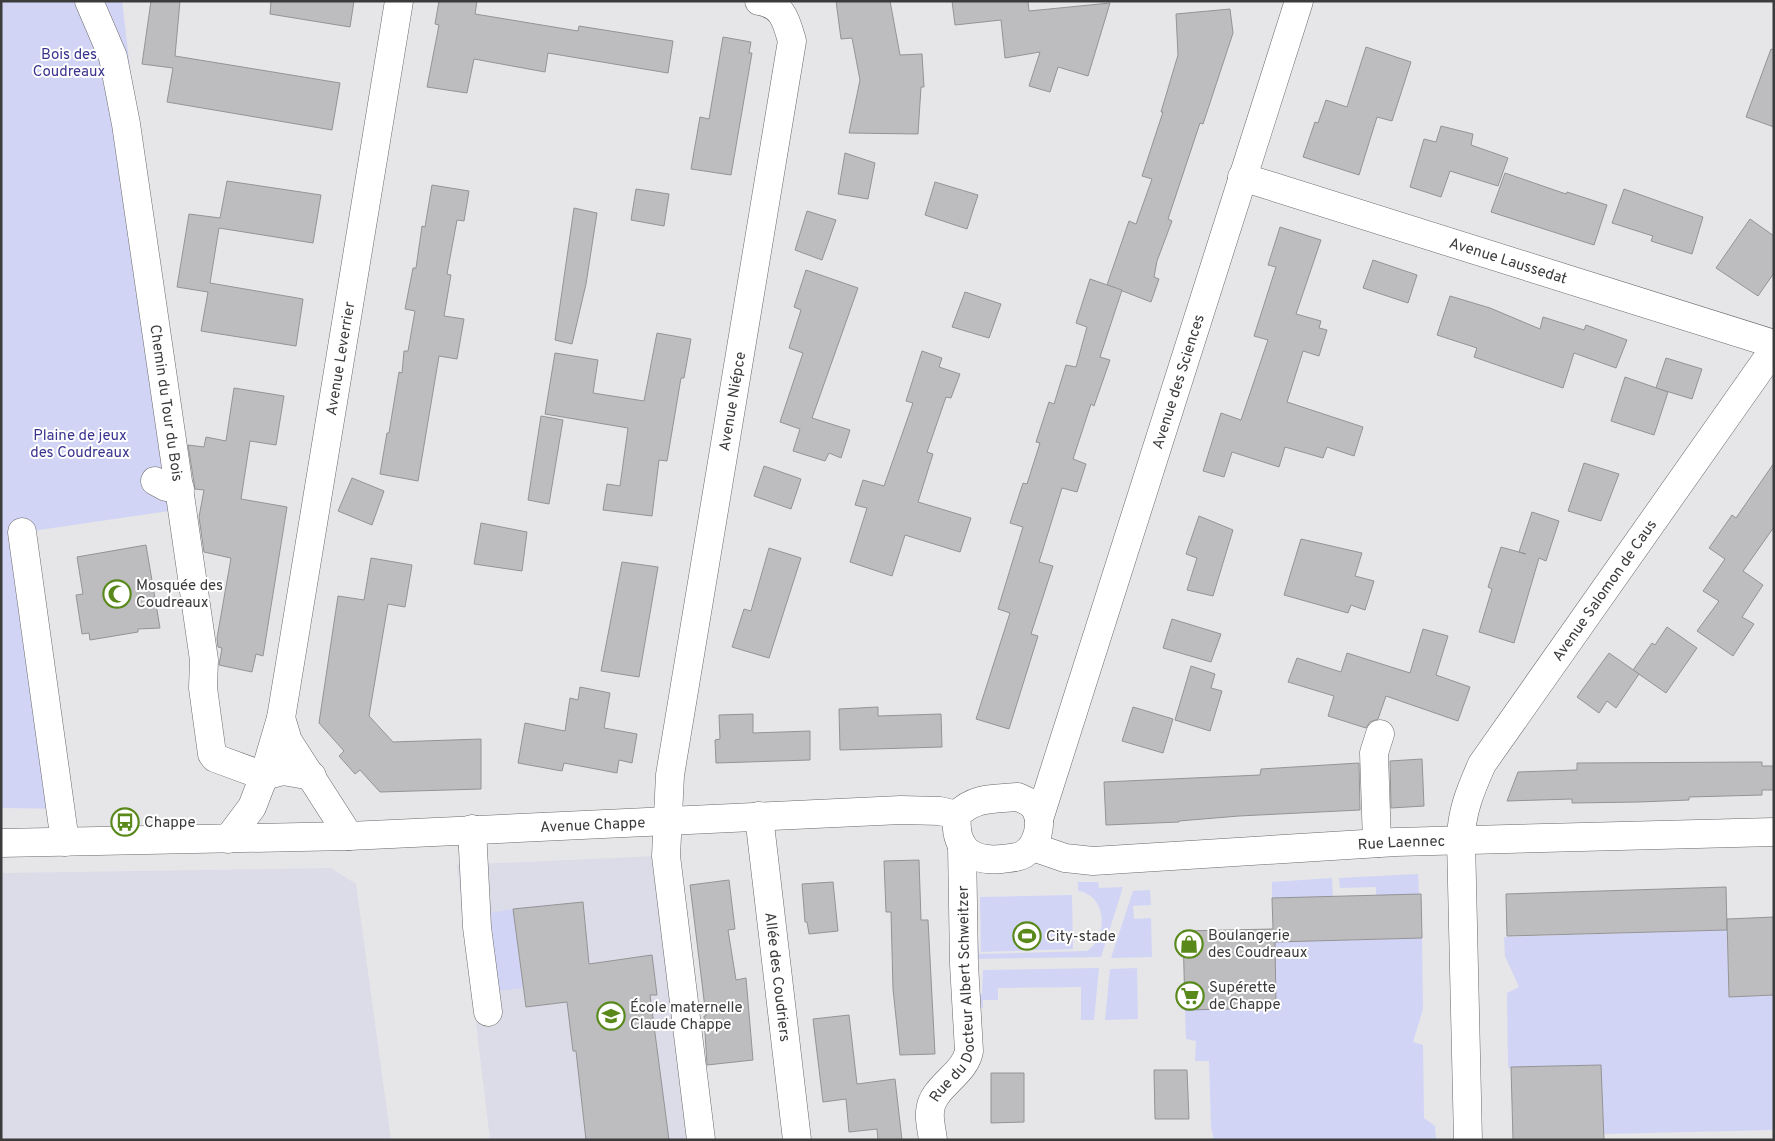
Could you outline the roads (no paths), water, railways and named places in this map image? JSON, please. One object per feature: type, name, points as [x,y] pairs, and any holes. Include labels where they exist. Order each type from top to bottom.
[{"type":"street","name":"Chemin du Tour du Bois","points":[[89,1],[113,57],[126,124],[168,485],[204,660],[203,688],[212,754],[215,758],[264,776]]},
{"type":"street","name":"Avenue Leverrier","points":[[228,839],[252,807],[264,776],[281,718],[400,1]]},
{"type":"street","name":"Avenue Niépce","points":[[701,1140],[665,849],[666,819],[670,775],[792,41],[786,18],[771,3],[759,1]]},
{"type":"street","name":"Avenue des Sciences","points":[[1039,820],[1059,762],[1299,1]]},
{"type":"street","name":"Avenue Laussedat","points":[[1242,177],[1774,344]]},
{"type":"street","name":"Avenue Salomon de Caus","points":[[1468,1140],[1461,823],[1468,796],[1482,764],[1774,349]]},
{"type":"street","points":[[22,532],[65,842]]},
{"type":"street","name":"Avenue Leverrier","points":[[281,718],[288,741],[349,836]]},
{"type":"street","points":[[1377,843],[1374,753],[1380,734]]},
{"type":"street","points":[[1018,797],[1059,762]]},
{"type":"street","points":[[264,776],[283,771],[312,776]]},
{"type":"street","points":[[1018,797],[1028,801],[1036,808],[1039,820],[1038,833],[1032,846],[1024,854],[1016,858],[979,859],[971,856],[962,845],[956,826],[957,815],[964,808],[978,800],[1018,797]]},
{"type":"street","name":"Avenue Chappe","points":[[1,843],[349,836],[666,819],[901,810],[940,811],[957,815]]},
{"type":"street","name":"Allée des Coudriers","points":[[758,816],[797,1140]]},
{"type":"street","points":[[472,829],[477,927],[488,1012]]},
{"type":"street","name":"Rue Laennec","points":[[1032,846],[1065,858],[1092,861],[1377,843],[1774,832]]},
{"type":"street","name":"Rue du Docteur Albert Schweitzer","points":[[933,1140],[930,1112],[932,1102],[968,1056],[974,1023],[964,964],[962,845]]},
{"type":"place","name":"Mosquée des Coudreaux","points":[[117,594]]},
{"type":"place","name":"Chappe","points":[[125,822]]},
{"type":"place","name":"City-stade","points":[[1027,936]]},
{"type":"place","name":"Boulangerie des Coudreaux","points":[[1189,944]]},
{"type":"place","name":"Supérette de Chappe","points":[[1190,996]]},
{"type":"place","name":"École maternelle Claude Chappe","points":[[611,1016]]},
{"type":"park label","name":"Bois des Coudreaux","points":[[69,62]]},
{"type":"park label","name":"Plaine de jeux des Coudreaux","points":[[80,444]]}]
